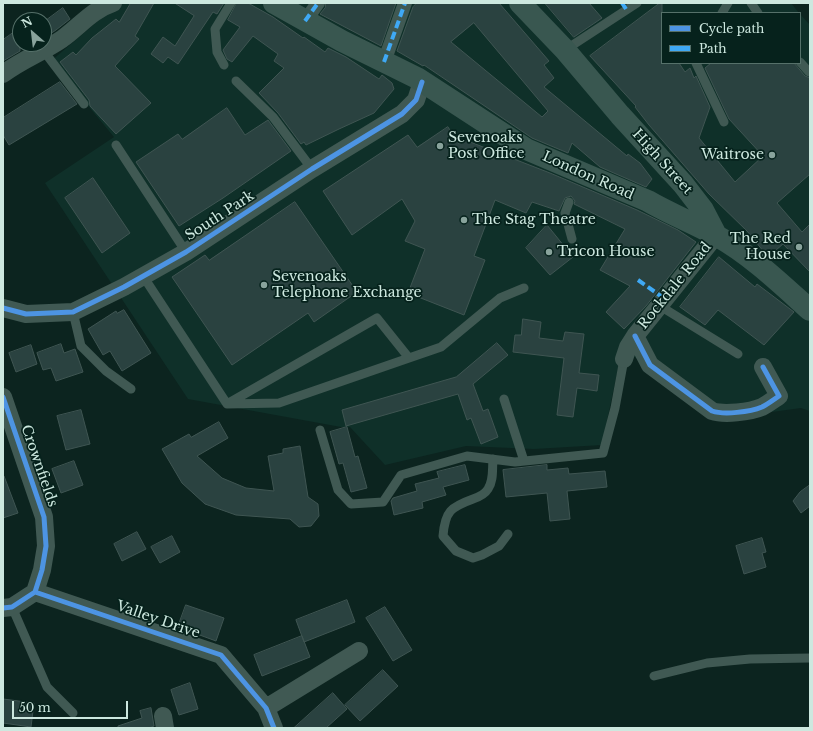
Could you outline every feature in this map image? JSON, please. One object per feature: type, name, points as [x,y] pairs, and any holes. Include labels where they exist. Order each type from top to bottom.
[{"type":"main road","name":"London Road","points":[[274,3],[342,41],[422,82],[526,149],[580,177],[618,189],[716,235]]},
{"type":"main road","name":"High Street","points":[[520,3],[565,50],[630,126],[683,184],[703,210],[716,235],[744,253],[810,310]]},
{"type":"main road","points":[[666,212],[683,184]]},
{"type":"street","points":[[305,21],[318,3]]},
{"type":"street","points":[[384,62],[404,3]]},
{"type":"street","points":[[52,45],[63,38],[103,5]]},
{"type":"street","points":[[3,74],[40,52]]},
{"type":"street","name":"South Park","points":[[3,308],[26,314],[73,312],[112,294],[186,252],[312,169],[402,114],[416,100],[422,82]]},
{"type":"street","name":"Rockdale Road","points":[[624,359],[628,347],[635,336],[716,235]]},
{"type":"street","points":[[635,336],[650,365],[712,410],[719,413],[750,411],[762,407],[779,396],[763,367]]},
{"type":"street","name":"Crownfields","points":[[3,397],[44,518],[46,546],[42,570],[35,592]]},
{"type":"street","points":[[8,607],[35,592]]},
{"type":"street","name":"Valley Drive","points":[[35,592],[221,655],[266,708],[274,728]]},
{"type":"street","points":[[266,708],[359,651]]},
{"type":"lane","points":[[224,65],[217,52],[215,29],[231,3]]},
{"type":"lane","points":[[565,50],[637,3]]},
{"type":"lane","points":[[723,12],[728,3]]},
{"type":"lane","points":[[751,3],[757,12]]},
{"type":"lane","points":[[45,52],[84,104]]},
{"type":"lane","points":[[801,63],[809,72]]},
{"type":"lane","points":[[696,64],[724,122]]},
{"type":"lane","points":[[236,81],[273,117],[312,169]]},
{"type":"lane","points":[[116,145],[186,252]]},
{"type":"lane","points":[[569,202],[565,213],[572,239]]},
{"type":"lane","points":[[143,276],[227,404]]},
{"type":"lane","points":[[227,404],[279,403],[441,347],[500,298],[524,288]]},
{"type":"lane","points":[[660,306],[738,354]]},
{"type":"lane","points":[[73,312],[81,346],[106,371],[131,389]]},
{"type":"lane","points":[[227,404],[377,318],[409,358]]},
{"type":"lane","points":[[320,430],[338,490],[351,504],[383,502],[400,475],[467,456],[515,462],[603,453],[615,408],[624,359]]},
{"type":"lane","points":[[504,399],[524,461]]},
{"type":"lane","points":[[493,459],[492,481],[488,490],[480,497],[458,504],[449,512],[444,523],[443,536],[456,552],[473,558],[499,546],[508,534]]},
{"type":"lane","points":[[8,607],[47,687],[73,713]]},
{"type":"lane","points":[[654,676],[707,663],[750,659],[810,658]]},
{"type":"shaded area","points":[[119,3],[791,3],[798,12],[661,12],[661,64],[801,64],[801,15],[810,25],[810,411],[801,408],[728,418],[622,349],[602,445],[534,449],[466,446],[385,465],[350,427],[341,427],[188,399],[45,183],[114,137],[51,61]]},
{"type":"building","points":[[131,3],[154,3],[135,36],[139,39],[115,66],[151,103],[116,134],[90,106],[89,100],[60,62],[73,52],[76,55],[92,38],[116,19],[119,22]]},
{"type":"building","points":[[175,3],[224,3],[217,14],[213,12],[178,64],[168,57],[163,63],[151,54],[163,37],[175,46],[194,16]]},
{"type":"building","points":[[237,3],[248,3],[273,17],[325,52],[328,48],[346,57],[379,79],[382,75],[392,83],[394,89],[374,113],[306,145],[304,142],[301,144],[278,113],[259,93],[284,68],[274,61],[278,54],[253,36],[232,62],[227,59],[223,50],[240,27],[228,20]]},
{"type":"building","points":[[326,3],[396,3],[381,46],[320,14],[325,8]]},
{"type":"building","points":[[417,3],[499,3],[549,61],[544,65],[554,78],[544,87],[627,156],[628,154],[640,163],[652,179],[646,187],[600,167],[572,143],[568,153],[532,138],[424,65],[423,66],[397,51],[413,7]],"holes":[[[474,23],[548,111],[542,117],[451,42]]]},
{"type":"building","points":[[545,3],[589,3],[602,18],[574,37]]},
{"type":"building","points":[[662,3],[661,64],[680,64],[685,72],[690,68],[694,78],[696,76],[710,107],[699,138],[735,182],[763,156],[729,119],[705,68],[710,64],[795,64],[805,76],[810,78],[810,174],[777,203],[802,232],[810,224],[810,272],[783,244],[768,257],[747,231],[709,194],[649,125],[635,107],[636,106],[590,56]]},
{"type":"building","points":[[63,8],[70,19],[52,33],[52,16]]},
{"type":"building","points":[[12,34],[12,52],[18,52],[3,61],[3,40]]},
{"type":"building","points":[[60,82],[77,104],[9,145],[3,135],[3,118]]},
{"type":"building","points":[[227,108],[245,135],[268,120],[291,151],[223,198],[179,226],[136,162],[178,134],[182,139]]},
{"type":"building","points":[[448,127],[459,144],[465,140],[550,173],[637,210],[678,230],[696,242],[646,306],[624,329],[606,312],[630,286],[600,270],[625,229],[574,204],[575,201],[571,196],[565,198],[559,211],[532,202],[526,213],[495,200],[474,256],[485,260],[464,315],[408,293],[425,249],[405,241],[415,221],[402,199],[352,235],[323,191],[408,135],[417,147]]},
{"type":"building","points":[[93,178],[130,233],[102,253],[65,198]]},
{"type":"building","name":"Sevenoaks Telephone Exchange","points":[[295,202],[357,292],[314,322],[308,313],[232,365],[172,277],[205,255],[209,260]]},
{"type":"building","name":"Tricon House","points":[[547,225],[573,257],[550,275],[526,248]]},
{"type":"building","points":[[719,257],[755,287],[757,284],[794,312],[764,345],[718,310],[705,325],[680,307]]},
{"type":"building","points":[[124,310],[151,353],[122,371],[110,351],[103,355],[88,329],[116,311],[117,313]]},
{"type":"building","points":[[523,319],[541,322],[539,338],[563,341],[565,332],[584,334],[579,373],[599,375],[597,391],[577,388],[573,417],[557,415],[564,358],[513,352],[515,335],[521,335]]},
{"type":"building","points":[[497,343],[508,355],[473,384],[483,411],[488,409],[498,437],[481,444],[471,418],[467,420],[458,394],[346,426],[342,410],[456,377]]},
{"type":"building","points":[[61,344],[64,353],[75,349],[83,372],[56,381],[51,368],[43,370],[37,353]]},
{"type":"building","points":[[31,345],[37,364],[16,372],[9,353]]},
{"type":"building","points":[[81,410],[90,444],[66,450],[57,416]]},
{"type":"building","points":[[219,422],[228,438],[197,456],[222,478],[246,488],[274,491],[268,456],[283,453],[283,449],[300,446],[308,497],[318,504],[319,516],[311,526],[299,527],[290,519],[236,515],[205,504],[182,483],[162,449],[189,434],[191,437]]},
{"type":"building","points":[[347,427],[355,457],[358,456],[367,488],[351,492],[343,463],[339,464],[330,432]]},
{"type":"building","points":[[74,461],[83,485],[61,493],[52,469]]},
{"type":"building","points":[[465,465],[469,480],[443,487],[446,495],[422,502],[423,508],[394,515],[391,501],[393,498],[417,491],[415,484],[439,478],[437,472]]},
{"type":"building","points":[[547,465],[547,470],[568,468],[569,474],[605,471],[607,487],[567,491],[570,519],[550,521],[547,493],[506,497],[503,470]]},
{"type":"building","points":[[3,476],[18,513],[3,518]]},
{"type":"building","points":[[810,485],[810,506],[801,513],[793,501],[800,492]]},
{"type":"building","points":[[137,532],[146,549],[122,561],[114,544]]},
{"type":"building","points":[[172,536],[180,552],[160,563],[151,547]]},
{"type":"building","points":[[762,538],[766,552],[762,553],[766,567],[744,574],[736,546]]},
{"type":"building","points":[[347,600],[355,622],[304,642],[296,620]]},
{"type":"building","points":[[186,605],[224,618],[216,641],[178,627]]},
{"type":"building","points":[[385,607],[412,650],[393,661],[366,618]]},
{"type":"building","points":[[302,636],[310,657],[262,676],[254,655]]},
{"type":"building","points":[[383,670],[398,686],[360,721],[345,705]]},
{"type":"building","points":[[190,683],[198,709],[179,715],[171,690]]},
{"type":"building","points":[[333,693],[347,709],[326,728],[294,728]]},
{"type":"building","points":[[3,699],[34,703],[31,727],[3,723]]},
{"type":"building","points":[[151,708],[154,726],[149,728],[118,728],[118,726],[142,718],[140,711]]},
{"type":"marked path","points":[[305,21],[318,3]]},
{"type":"marked path","points":[[384,62],[405,3]]},
{"type":"marked path","points":[[622,3],[626,9]]},
{"type":"marked path","points":[[638,280],[665,299]]},
{"type":"cycle path","points":[[3,308],[26,314],[73,312],[124,287],[186,252],[312,169],[402,114],[416,100],[422,82]]},
{"type":"cycle path","points":[[635,336],[650,365],[712,411],[730,413],[751,410],[762,407],[779,396],[763,367]]},
{"type":"cycle path","points":[[3,397],[44,517],[46,546],[42,570],[35,592]]},
{"type":"cycle path","points":[[3,608],[12,607],[35,592],[221,655],[266,708],[274,728]]},
{"type":"place","name":"Sevenoaks Post Office","points":[[440,146]]},
{"type":"place","name":"Waitrose","points":[[772,155]]},
{"type":"place","name":"The Stag Theatre","points":[[464,220]]},
{"type":"place","name":"The Red House","points":[[799,247]]},
{"type":"place","name":"Tricon House","points":[[549,252]]},
{"type":"place","name":"Sevenoaks Telephone Exchange","points":[[264,285]]}]
